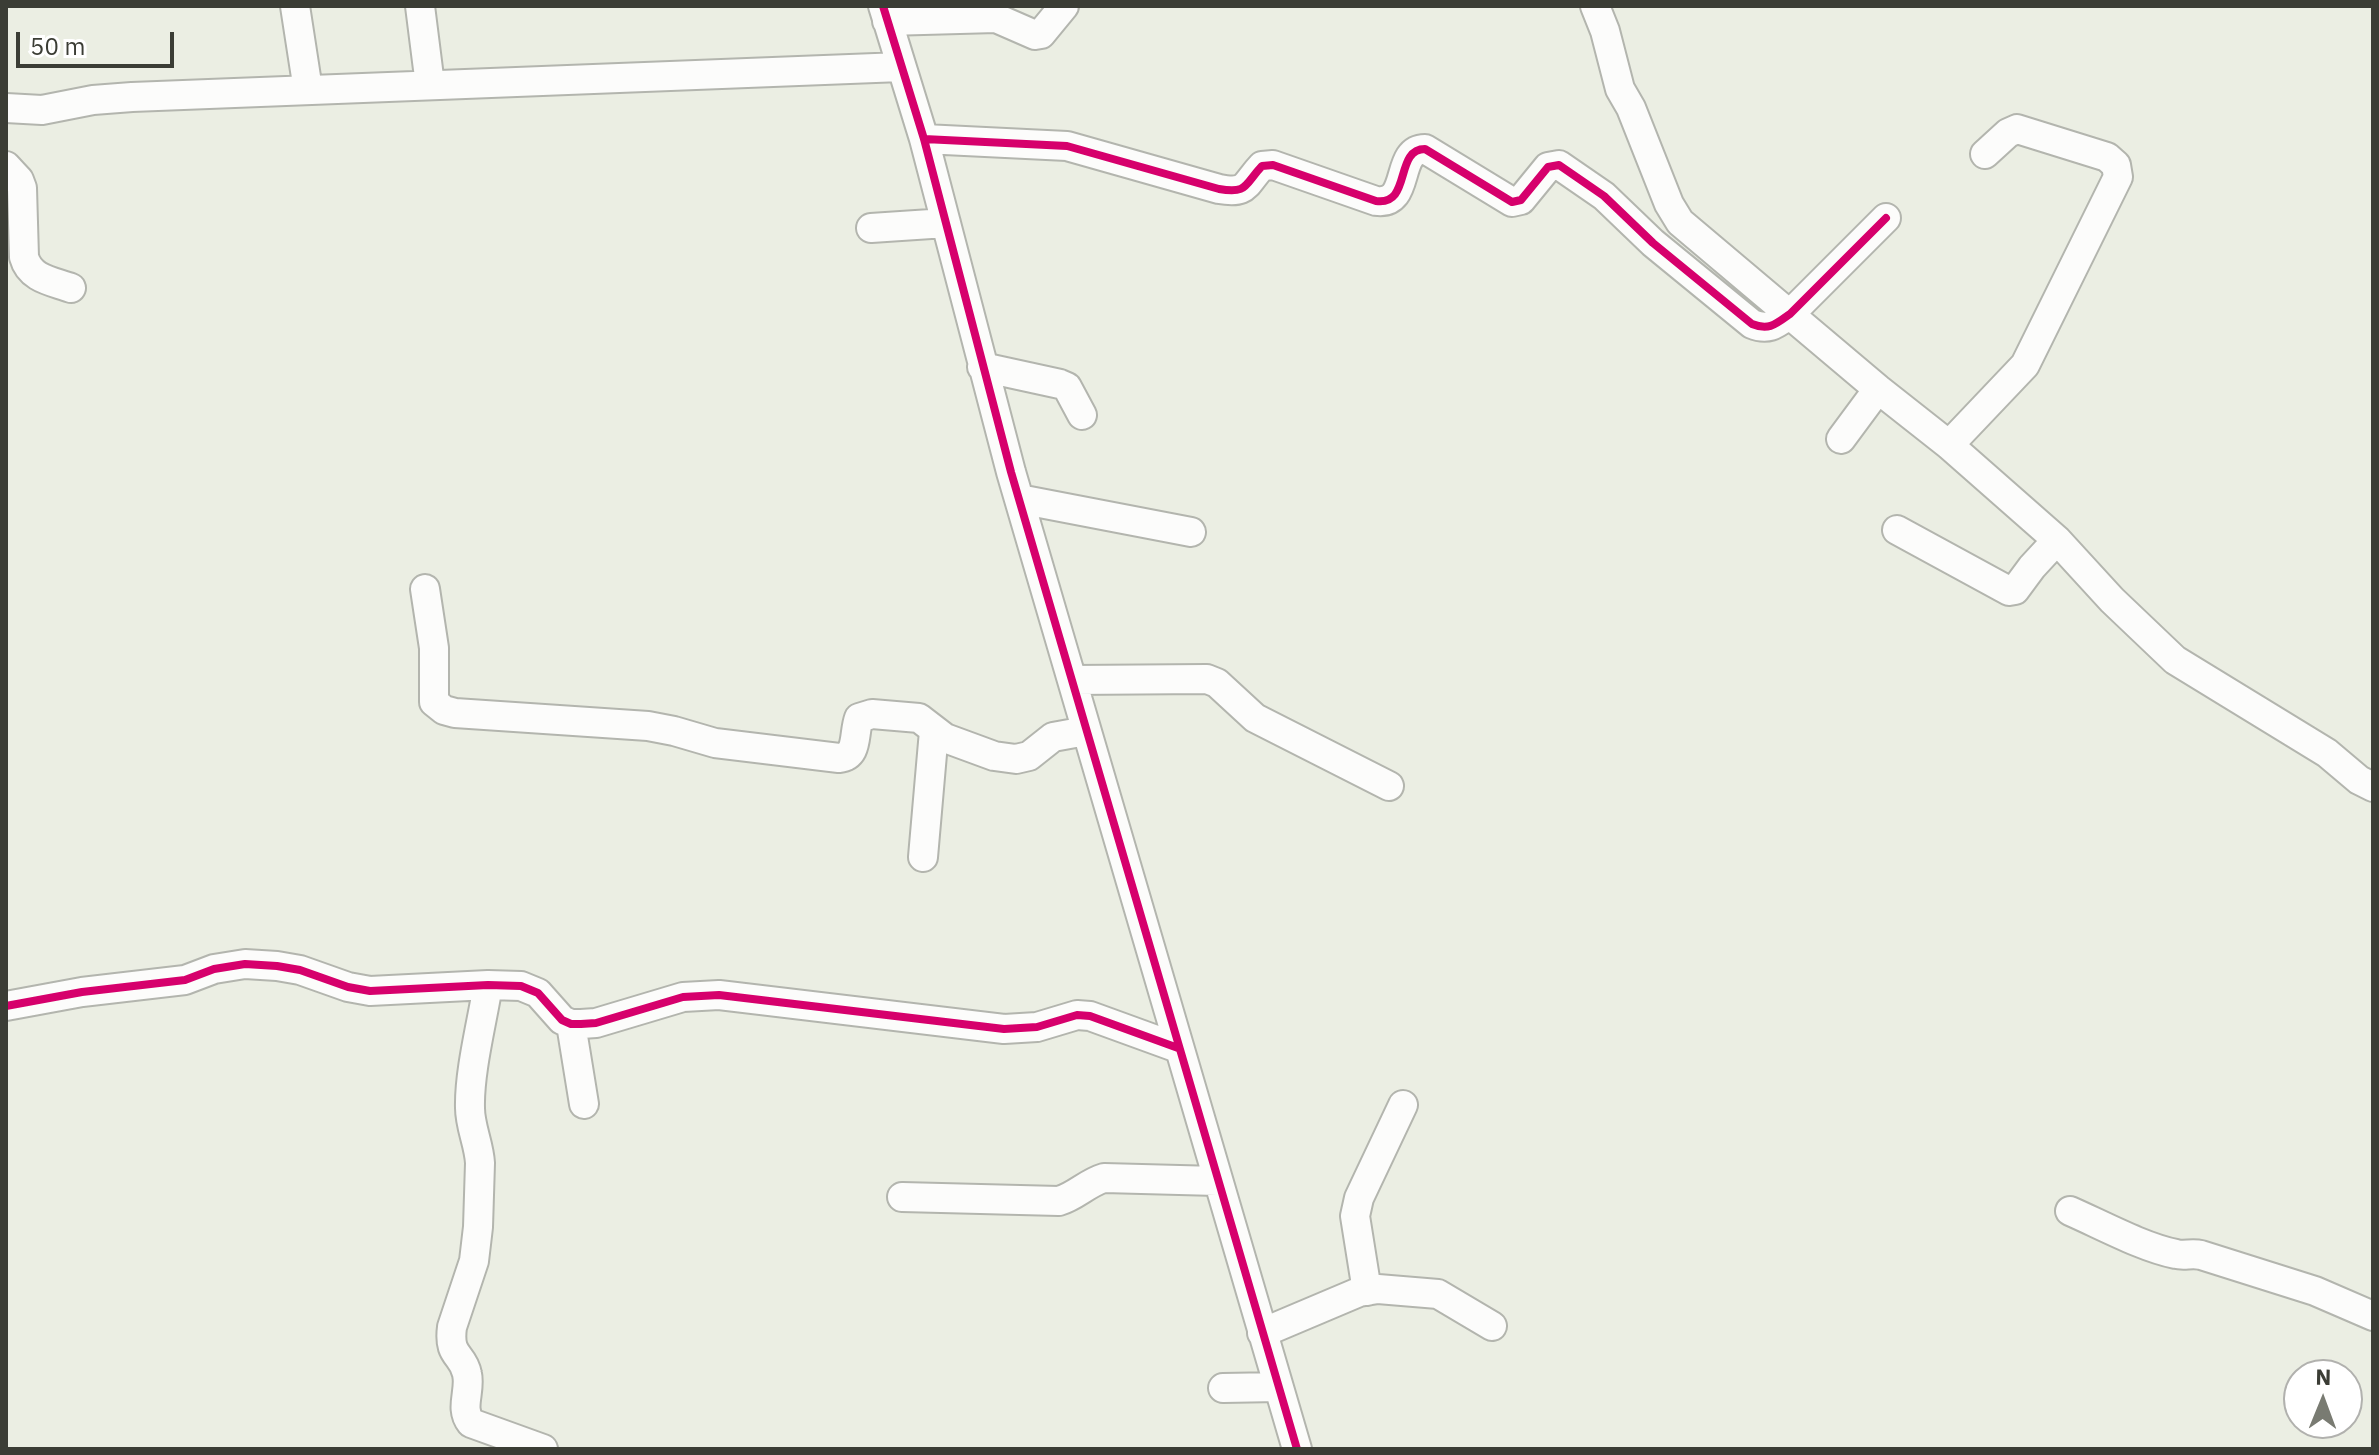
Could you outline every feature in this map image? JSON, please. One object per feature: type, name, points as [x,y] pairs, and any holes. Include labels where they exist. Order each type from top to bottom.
[{"type":"street","points":[[295,6],[308,90]]},
{"type":"street","points":[[420,6],[430,85]]},
{"type":"street","points":[[1064,6],[1041,34],[1035,35],[996,18],[885,13],[924,139],[1019,499],[1297,1449]]},
{"type":"street","points":[[1595,6],[1620,89],[1631,108],[1669,204],[1680,222],[1781,320],[1873,395],[1949,445],[2057,540],[2112,600],[2175,660],[2327,753],[2359,780],[2373,787]]},
{"type":"street","points":[[6,108],[42,110],[113,98],[901,67]]},
{"type":"street","points":[[1949,445],[2025,365],[2118,177],[2116,165],[2107,157],[2017,129],[1985,154]]},
{"type":"street","points":[[924,139],[1067,146],[1236,192],[1245,189],[1262,166],[1273,165],[1385,203],[1394,197],[1411,154],[1419,148],[1512,202],[1521,200],[1548,167],[1559,165],[1604,196],[1653,243],[1752,324],[1761,328],[1781,320],[1886,218]]},
{"type":"street","points":[[6,166],[22,188],[26,265],[38,277],[71,288]]},
{"type":"street","points":[[871,228],[946,223]]},
{"type":"street","points":[[982,367],[1067,387],[1082,415]]},
{"type":"street","points":[[1841,439],[1873,395]]},
{"type":"street","points":[[1019,499],[1191,532]]},
{"type":"street","points":[[1897,530],[2009,591],[2015,590],[2057,540]]},
{"type":"street","points":[[425,589],[434,648],[434,702],[444,710],[455,713],[648,726],[715,743],[839,758],[853,752],[857,722],[865,715],[919,718],[945,738],[994,756],[1016,759],[1029,756],[1053,737],[1086,731]]},
{"type":"street","points":[[1072,680],[1207,679],[1217,683],[1255,718],[1389,786]]},
{"type":"street","points":[[923,857],[934,731]]},
{"type":"street","points":[[6,1006],[82,992],[185,980],[214,969],[245,964],[300,970],[348,987],[370,991],[488,985],[531,989],[562,1020],[571,1024],[596,1023],[683,997],[719,995],[1004,1029],[1037,1027],[1077,1015],[1090,1016],[1178,1048]]},
{"type":"street","points":[[488,985],[470,1096],[471,1126],[480,1163],[478,1227],[474,1261],[452,1327],[451,1339],[453,1352],[467,1372],[465,1410],[471,1423],[543,1449]]},
{"type":"street","points":[[571,1024],[584,1104]]},
{"type":"street","points":[[1367,1291],[1355,1216],[1359,1198],[1403,1105]]},
{"type":"street","points":[[902,1197],[1059,1201],[1104,1178],[1217,1181]]},
{"type":"street","points":[[2070,1211],[2160,1250],[2180,1256],[2195,1254],[2315,1291],[2373,1316]]},
{"type":"street","points":[[1262,1333],[1359,1292],[1397,1290],[1438,1294],[1492,1326]]},
{"type":"street","points":[[1223,1388],[1278,1387]]},
{"type":"cycle path","points":[[883,6],[924,139],[1011,472],[1297,1449]]},
{"type":"cycle path","points":[[924,139],[1067,146],[1228,190],[1241,189],[1262,166],[1273,165],[1376,201],[1387,200],[1394,195],[1409,158],[1415,151],[1425,149],[1512,202],[1521,200],[1548,167],[1559,165],[1604,196],[1653,243],[1752,324],[1763,327],[1790,314],[1886,218]]},
{"type":"cycle path","points":[[6,1006],[82,992],[185,980],[214,969],[245,964],[300,970],[348,987],[370,991],[521,986],[538,993],[562,1020],[571,1024],[596,1023],[683,997],[719,995],[1004,1029],[1037,1027],[1077,1015],[1090,1016],[1178,1048]]}]
